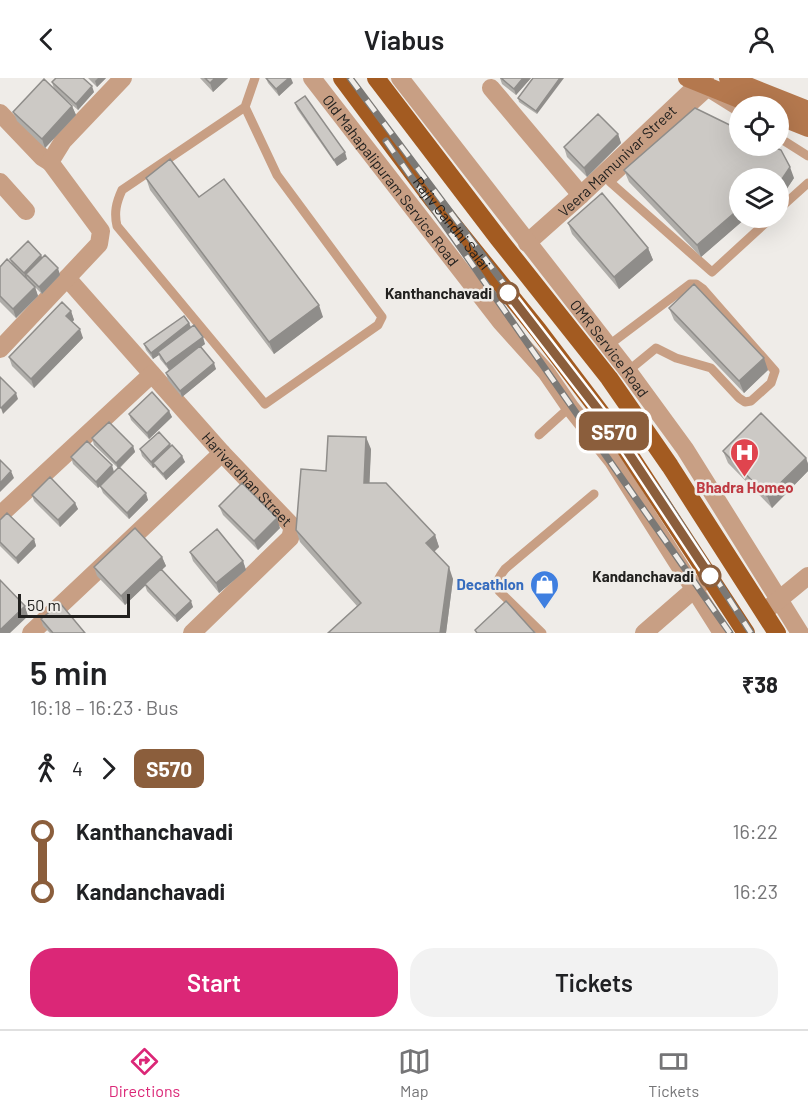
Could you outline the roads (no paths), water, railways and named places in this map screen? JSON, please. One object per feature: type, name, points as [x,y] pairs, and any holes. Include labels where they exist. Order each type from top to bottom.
[{"type":"main road","name":"Rajiv Gandhi Salai","points":[[342,78],[433,200],[538,330],[610,425],[746,633]]},
{"type":"main road","name":"Rajiv Gandhi Salai","points":[[376,78],[609,378],[670,466],[777,633]]},
{"type":"main road","points":[[728,78],[808,110]]},
{"type":"main road","points":[[698,80],[734,96]]},
{"type":"main road","points":[[789,120],[808,128]]},
{"type":"street","points":[[50,162],[63,141],[123,78]]},
{"type":"street","name":"Old Mahapalipuram Service Road","points":[[312,78],[501,322],[546,372],[570,408],[613,462],[695,587],[722,633]]},
{"type":"street","name":"OMR Service Road","points":[[400,78],[609,345],[685,449],[800,633]]},
{"type":"street","name":"Veera Mamunivar Street","points":[[527,243],[581,195],[698,80]]},
{"type":"street","points":[[491,88],[581,195]]},
{"type":"street","points":[[0,113],[42,157],[50,162],[100,231],[99,244],[96,249],[0,349]]},
{"type":"street","points":[[0,182],[26,211]]},
{"type":"street","name":"Harivardhan Street","points":[[66,278],[222,453],[291,525],[290,537],[192,633]]},
{"type":"street","points":[[0,515],[152,374]]},
{"type":"street","points":[[31,633],[222,453]]},
{"type":"street","points":[[644,633],[710,576]]},
{"type":"street","points":[[763,611],[808,576]]},
{"type":"lane","points":[[245,107],[277,175],[382,317],[378,325],[265,404],[117,226],[115,218],[115,208],[122,190],[245,107],[255,78]]},
{"type":"lane","points":[[729,106],[708,93],[610,182],[712,272],[760,228]]},
{"type":"lane","points":[[789,144],[808,156]]},
{"type":"lane","points":[[789,200],[808,183]]},
{"type":"lane","points":[[609,345],[690,284],[696,284],[703,289],[776,372],[771,383],[751,401],[746,402],[739,398],[711,368],[676,358],[656,348],[628,371]]},
{"type":"lane","points":[[539,435],[570,408]]},
{"type":"lane","points":[[542,633],[499,591],[497,584],[499,576],[594,494]]},
{"type":"railway","points":[[350,78],[662,495],[751,633]]},
{"type":"railway","points":[[386,141],[730,633]]},
{"type":"place","name":"Kanthanchavadi","points":[[508,293]]},
{"type":"place","name":"Bhadra Homeo","points":[[745,478]]},
{"type":"place","name":"Kandanchavadi","points":[[710,576]]},
{"type":"place","name":"Decathlon","points":[[545,610]]}]
